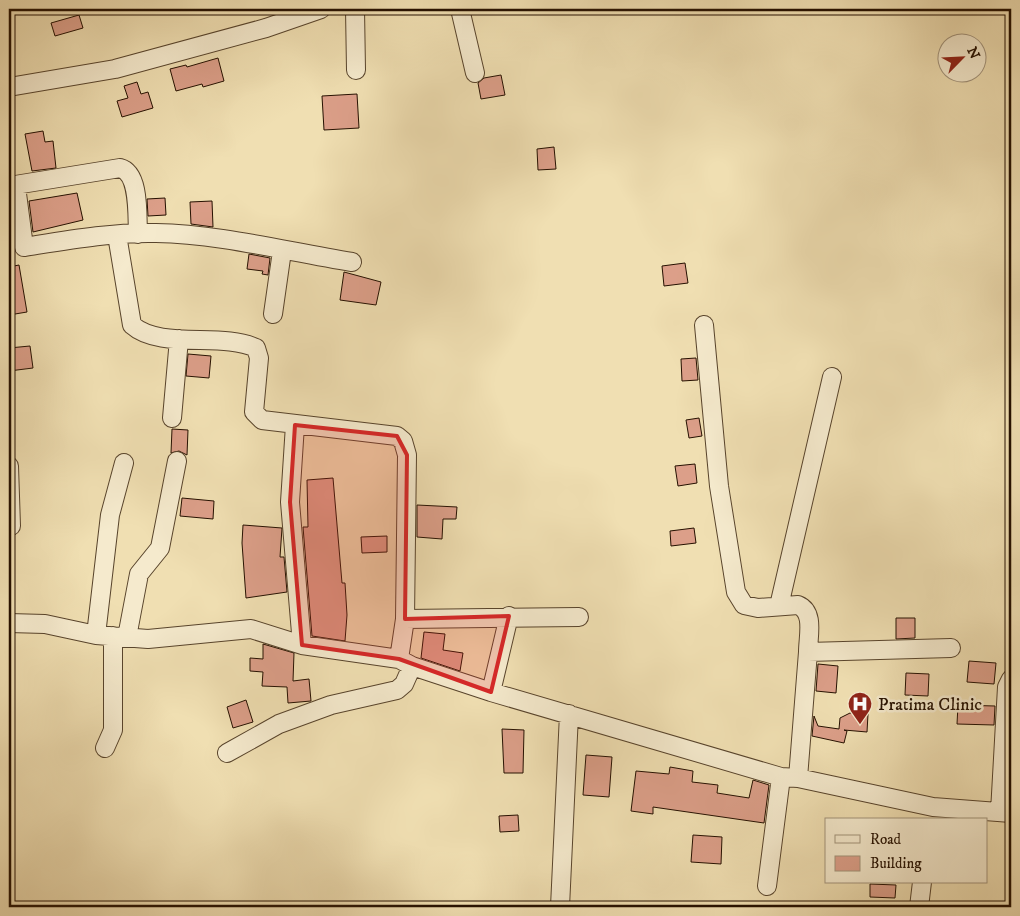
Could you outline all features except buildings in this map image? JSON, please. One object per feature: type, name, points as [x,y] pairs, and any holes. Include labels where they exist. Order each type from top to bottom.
[{"type":"street","points":[[9,87],[115,69],[266,28],[321,9]]},
{"type":"street","points":[[355,9],[356,70]]},
{"type":"street","points":[[460,9],[475,73]]},
{"type":"street","points":[[138,234],[134,179],[126,170],[120,168],[12,186],[24,247],[87,237],[156,233],[262,245],[282,251],[352,262]]},
{"type":"street","points":[[117,235],[132,325],[140,333],[256,348],[258,358],[254,412],[262,420],[397,436],[403,441],[408,456],[406,663],[404,684],[397,690],[331,705],[279,724],[227,753]]},
{"type":"street","points":[[273,314],[282,251]]},
{"type":"street","points":[[704,324],[719,486],[736,592],[744,605],[758,608],[798,605],[804,607],[810,616],[808,652],[790,778],[767,886]]},
{"type":"street","points":[[172,418],[179,338]]},
{"type":"street","points":[[779,606],[832,377]]},
{"type":"street","points":[[295,425],[290,502],[302,645]]},
{"type":"street","points":[[112,636],[139,574],[160,548],[177,461]]},
{"type":"street","points":[[106,748],[113,730],[110,515],[124,462]]},
{"type":"street","points":[[9,466],[11,526]]},
{"type":"street","points":[[405,619],[509,616],[578,617]]},
{"type":"street","points":[[491,692],[509,616]]},
{"type":"street","points":[[9,622],[45,624],[112,636],[148,639],[251,629],[302,645],[406,663],[491,692],[790,778],[932,813],[1006,812],[1008,687],[1011,679]]},
{"type":"street","points":[[808,652],[951,648]]},
{"type":"street","points":[[560,907],[569,714]]},
{"type":"street","points":[[919,907],[922,884]]},
{"type":"highlighted area","points":[[295,425],[397,436],[407,455],[405,619],[509,616],[491,692],[399,659],[302,645],[290,502]]},
{"type":"place","name":"Pratima Clinic","points":[[860,725]]}]
